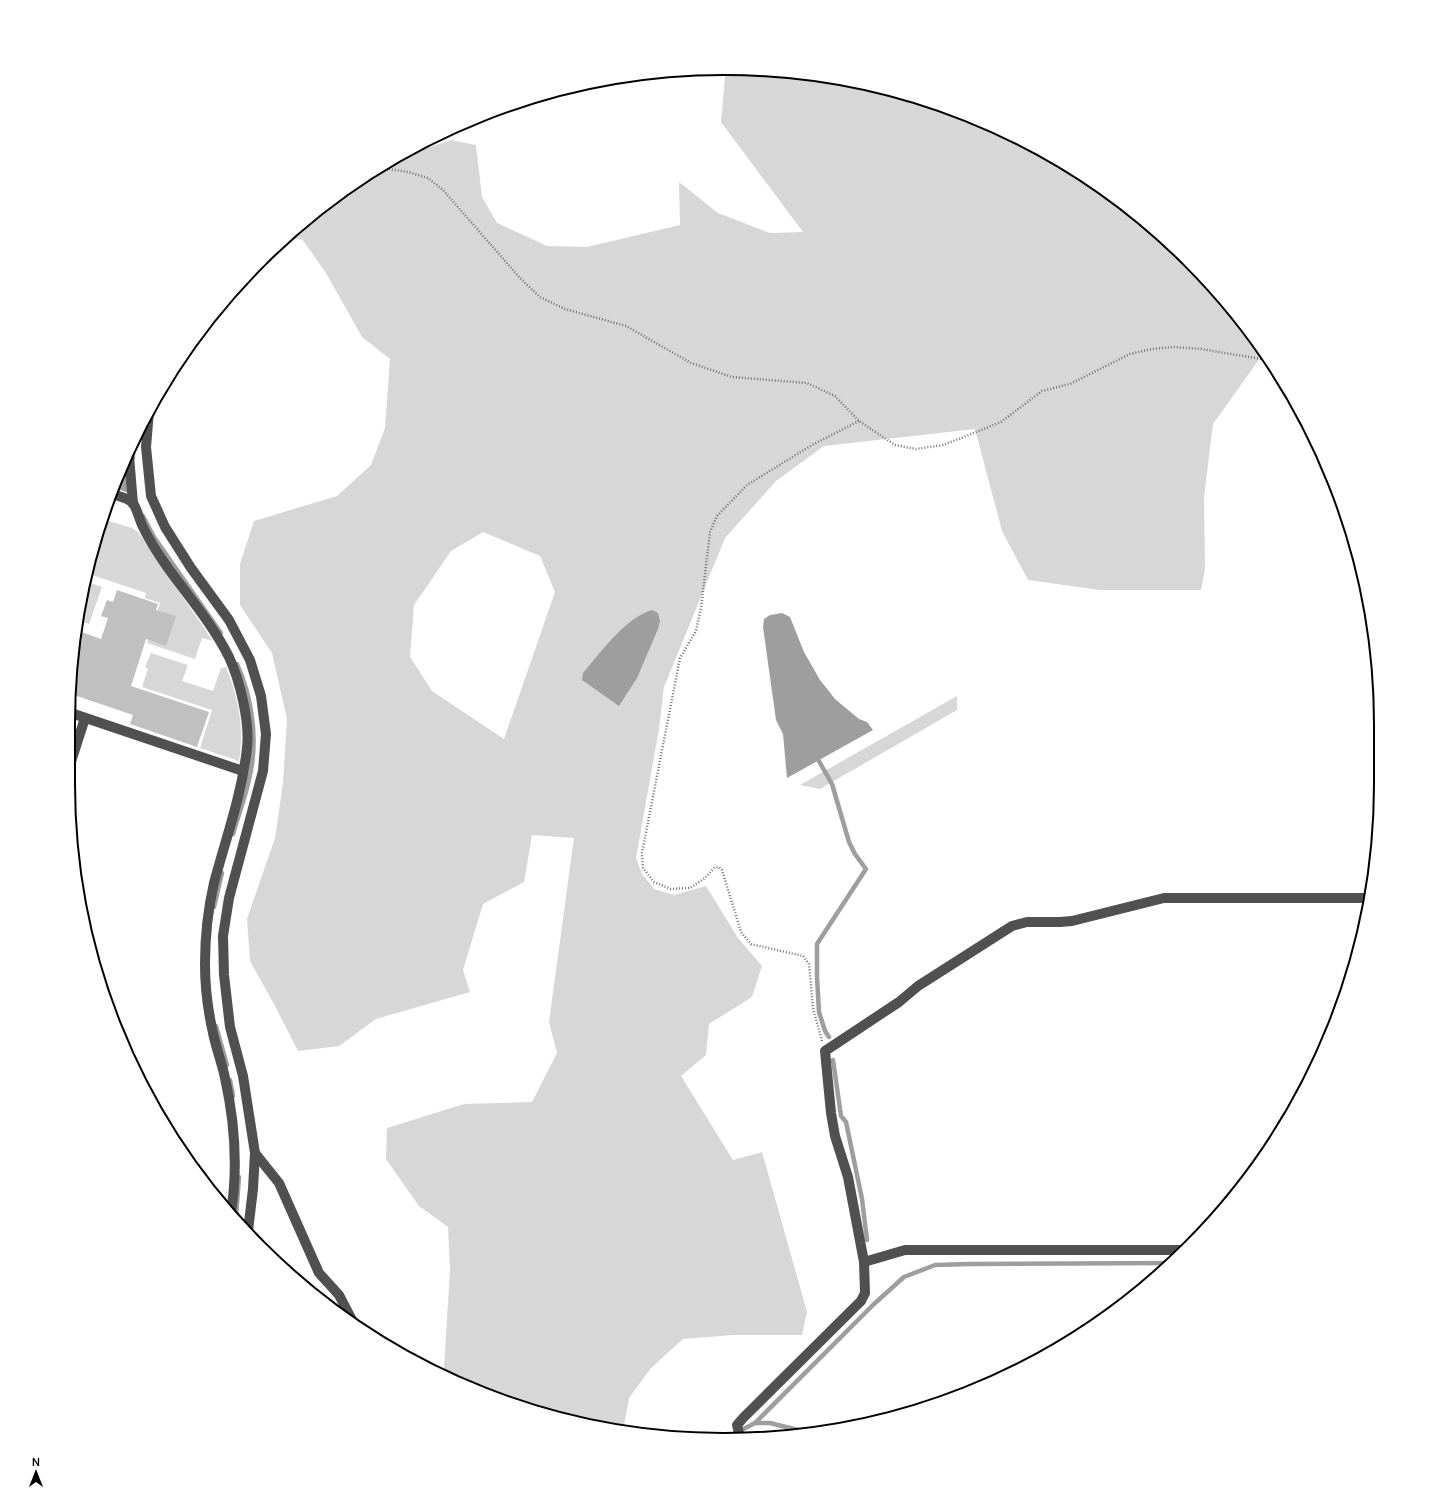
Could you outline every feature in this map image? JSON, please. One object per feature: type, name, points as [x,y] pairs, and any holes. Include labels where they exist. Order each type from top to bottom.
[{"type":"street","points":[[148,426],[146,447],[151,496],[169,533],[191,568],[229,620],[250,660],[261,696],[266,734],[263,771],[229,898],[223,936],[224,975],[230,1027],[243,1076],[255,1153],[249,1226]]},
{"type":"street","points":[[130,464],[133,504],[140,523],[152,545],[212,629],[229,658],[240,688],[246,716],[247,746],[241,787],[214,886],[208,921],[205,964],[209,1015],[225,1077],[232,1112],[235,1188],[232,1207]]},
{"type":"street","points":[[117,496],[128,500],[133,504]]},
{"type":"street","points":[[75,715],[243,771]]},
{"type":"street","points":[[75,749],[85,718]]},
{"type":"street","points":[[739,1433],[737,1425],[861,1301],[865,1293],[864,1262],[848,1177],[835,1136],[831,1113],[825,1051],[899,1002],[918,986],[1012,926],[1027,922],[1072,921],[1164,898],[1364,898]]},
{"type":"street","points":[[255,1153],[279,1183],[319,1273],[338,1295],[348,1312]]},
{"type":"street","points":[[864,1262],[905,1250],[1177,1250]]},
{"type":"path","points":[[389,169],[408,172],[428,178],[442,190],[520,278],[540,297],[565,309],[626,326],[691,362],[732,377],[807,383],[835,396],[859,422],[895,445],[916,449],[943,445],[1001,422],[1042,391],[1070,384],[1130,354],[1152,349],[1174,347],[1202,349],[1261,359]]},
{"type":"path","points":[[825,1051],[813,1008],[809,964],[802,956],[751,944],[741,932],[724,874],[719,867],[714,868],[705,878],[690,888],[671,889],[654,882],[644,868],[642,853],[680,658],[696,631],[701,608],[710,532],[717,516],[747,485],[812,445],[859,422]]},
{"type":"shaded area","points":[[734,75],[767,76],[851,87],[893,97],[933,109],[973,124],[1012,142],[1049,162],[1085,184],[1120,209],[1153,236],[1184,265],[1213,296],[1240,329],[1260,358],[1213,424],[1204,498],[1205,569],[1201,590],[1100,590],[1028,580],[1002,531],[975,429],[824,446],[776,481],[725,538],[664,687],[659,729],[636,858],[642,874],[654,889],[674,895],[706,886],[738,938],[762,966],[752,997],[709,1024],[706,1055],[681,1076],[733,1160],[762,1152],[807,1312],[802,1335],[733,1335],[683,1339],[651,1368],[629,1398],[624,1425],[598,1421],[556,1411],[516,1399],[476,1384],[445,1370],[444,1368],[450,1270],[448,1227],[419,1206],[386,1159],[387,1128],[464,1104],[532,1102],[557,1053],[549,1022],[574,838],[532,835],[524,882],[483,904],[463,970],[470,992],[376,1019],[339,1046],[298,1051],[250,961],[247,919],[275,838],[283,783],[287,719],[272,653],[240,605],[240,564],[254,521],[337,496],[371,465],[385,428],[390,359],[362,337],[326,273],[302,239],[293,238],[296,236],[329,209],[364,184],[429,146],[451,140],[476,145],[482,197],[497,223],[547,246],[587,247],[680,225],[679,182],[718,213],[770,233],[803,232],[721,122],[725,76]],"holes":[[[483,532],[540,556],[555,592],[504,739],[432,691],[410,657],[414,605],[451,551]]]},
{"type":"shaded area","points":[[127,470],[129,493],[119,490]]},
{"type":"shaded area","points":[[108,521],[132,528],[138,532],[213,641],[202,638],[195,659],[147,643],[160,603],[145,598],[146,593],[92,575]]},
{"type":"shaded area","points":[[91,583],[102,587],[89,624],[84,622]]},
{"type":"shaded area","points":[[652,610],[658,613],[660,621],[658,629],[637,678],[619,706],[582,680],[583,673],[623,628],[632,620]]},
{"type":"shaded area","points":[[782,613],[790,617],[804,652],[820,680],[835,699],[859,719],[867,722],[873,730],[787,778],[783,734],[776,720],[763,627],[764,619],[770,615]]},
{"type":"shaded area","points":[[151,653],[188,665],[182,681],[213,691],[221,668],[226,667],[237,701],[241,725],[241,749],[239,761],[200,748],[212,710],[142,687],[148,669],[145,667]]},
{"type":"shaded area","points":[[957,696],[957,710],[820,789],[800,785]]},
{"type":"building","points":[[117,590],[158,604],[156,610],[176,616],[166,646],[146,639],[131,686],[209,712],[197,747],[130,724],[133,715],[76,696],[82,632],[101,639],[108,618],[101,616],[107,600],[113,602]]},
{"type":"waterway","points":[[143,516],[154,537],[221,633]]},
{"type":"waterway","points":[[233,834],[248,782],[253,747],[250,704],[237,664]]},
{"type":"waterway","points":[[816,756],[832,784],[849,842],[855,854],[866,869],[817,944],[819,1012],[825,1031],[829,1037]]},
{"type":"waterway","points":[[214,907],[222,873]]},
{"type":"waterway","points":[[216,1026],[227,1065]]},
{"type":"waterway","points":[[833,1060],[841,1116],[846,1122],[862,1199],[867,1240]]},
{"type":"waterway","points":[[230,1080],[233,1096]]},
{"type":"waterway","points":[[236,1212],[239,1177]]},
{"type":"waterway","points":[[736,1433],[755,1423],[874,1304],[904,1277],[935,1265],[1163,1263]]},
{"type":"waterway","points":[[755,1423],[770,1423],[793,1429]]}]
